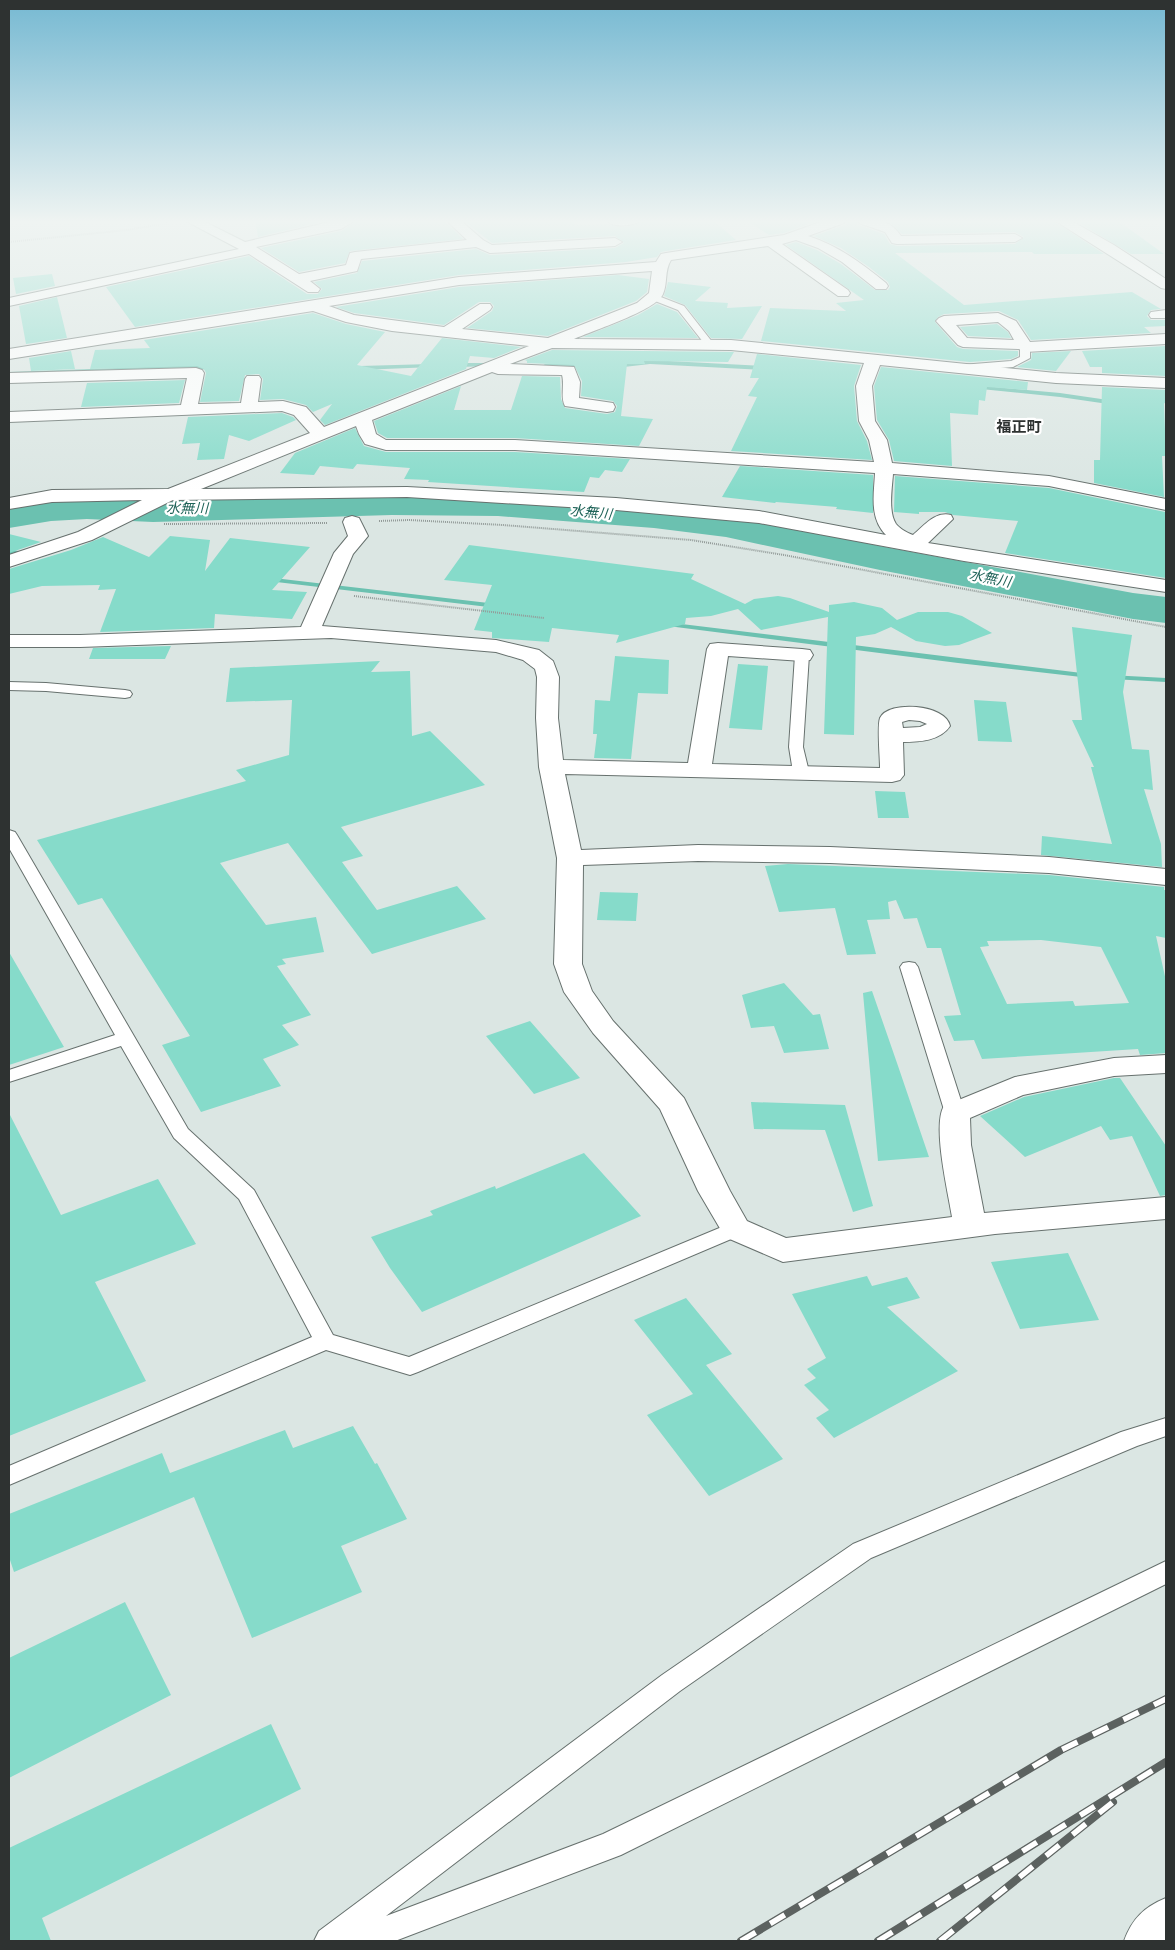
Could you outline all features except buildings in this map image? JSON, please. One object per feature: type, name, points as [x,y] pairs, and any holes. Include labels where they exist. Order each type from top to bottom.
[{"type":"street","points":[[9,354],[282,311]]},
{"type":"street","points":[[328,311],[351,319],[547,343],[710,345],[803,351],[1056,378],[1166,384]]},
{"type":"street","points":[[447,332],[478,311]]},
{"type":"street","points":[[9,561],[85,536],[167,496],[630,311]]},
{"type":"street","points":[[1025,346],[1166,339]]},
{"type":"street","points":[[873,359],[868,379],[864,386],[867,420],[878,440],[884,468],[884,512],[886,525],[897,535],[917,545]]},
{"type":"street","points":[[486,369],[568,370],[572,382],[572,402],[607,407]]},
{"type":"street","points":[[9,416],[139,374],[196,373],[189,409]]},
{"type":"street","points":[[131,412],[139,374]]},
{"type":"street","points":[[9,378],[76,394],[131,412],[283,406],[300,411],[317,430],[324,434]]},
{"type":"street","points":[[249,407],[253,380]]},
{"type":"street","points":[[363,419],[369,440],[374,444],[515,445],[884,468],[1048,481],[1165,501]]},
{"type":"street","points":[[9,503],[52,496],[407,492],[616,504],[759,517],[1166,586]]},
{"type":"street","points":[[917,545],[944,519]]},
{"type":"street","points":[[309,633],[344,553],[358,536],[352,522]]},
{"type":"street","points":[[9,641],[80,641],[331,632],[496,646],[531,655],[545,666],[548,677],[547,718],[551,767],[570,858],[568,964],[578,992],[603,1027],[673,1105],[714,1191],[736,1229],[783,1250],[970,1226],[1166,1208]]},
{"type":"street","points":[[699,770],[718,649],[802,655]]},
{"type":"street","points":[[551,767],[892,775],[890,734]]},
{"type":"street","points":[[570,858],[698,853],[830,854],[1049,865],[1166,877]]},
{"type":"street","points":[[970,1226],[956,1145],[955,1113],[1016,1086],[1114,1067],[1166,1064]]},
{"type":"street","points":[[1147,1941],[1166,1921]]},
{"type":"lane","points":[[683,311],[710,345]]},
{"type":"lane","points":[[959,368],[1013,364],[1025,358],[1025,346]]},
{"type":"lane","points":[[801,772],[796,747],[802,655]]},
{"type":"lane","points":[[9,686],[46,687],[126,694]]},
{"type":"lane","points":[[9,836],[181,1133],[248,1195],[325,1341]]},
{"type":"lane","points":[[909,967],[955,1113]]},
{"type":"lane","points":[[9,1076],[126,1038]]},
{"type":"lane","points":[[9,1476],[325,1341],[410,1366],[736,1229]]},
{"type":"lane","points":[[329,1941],[671,1683],[862,1551],[1129,1439],[1166,1427]]},
{"type":"lane","points":[[358,1941],[611,1845],[1166,1572]]},
{"type":"path","points":[[116,522],[352,522],[409,520],[503,524],[691,540],[784,555],[1166,627]]},
{"type":"path","points":[[328,588],[544,618]]},
{"type":"waterway","points":[[615,366],[650,362],[765,368]]},
{"type":"waterway","points":[[455,365],[496,365]]},
{"type":"waterway","points":[[360,368],[431,366]]},
{"type":"waterway","points":[[545,366],[588,366]]},
{"type":"waterway","points":[[9,374],[211,368]]},
{"type":"waterway","points":[[973,387],[1060,395],[1115,403]]},
{"type":"waterway","name":"水無川","points":[[9,516],[51,509],[87,507],[153,510],[392,503],[498,504],[654,516],[726,525],[880,558],[1133,606],[1166,610]]},
{"type":"waterway","points":[[9,552],[19,553]]},
{"type":"waterway","points":[[268,579],[497,606]]},
{"type":"waterway","points":[[668,624],[1090,676]]},
{"type":"waterway","points":[[1112,677],[1166,680]]},
{"type":"railway","points":[[741,1941],[1061,1750],[1166,1699]]},
{"type":"railway","points":[[878,1941],[1166,1762]]},
{"type":"railway","points":[[940,1941],[1113,1802]]},
{"type":"district","name":"福正町","points":[[1019,426]]}]
